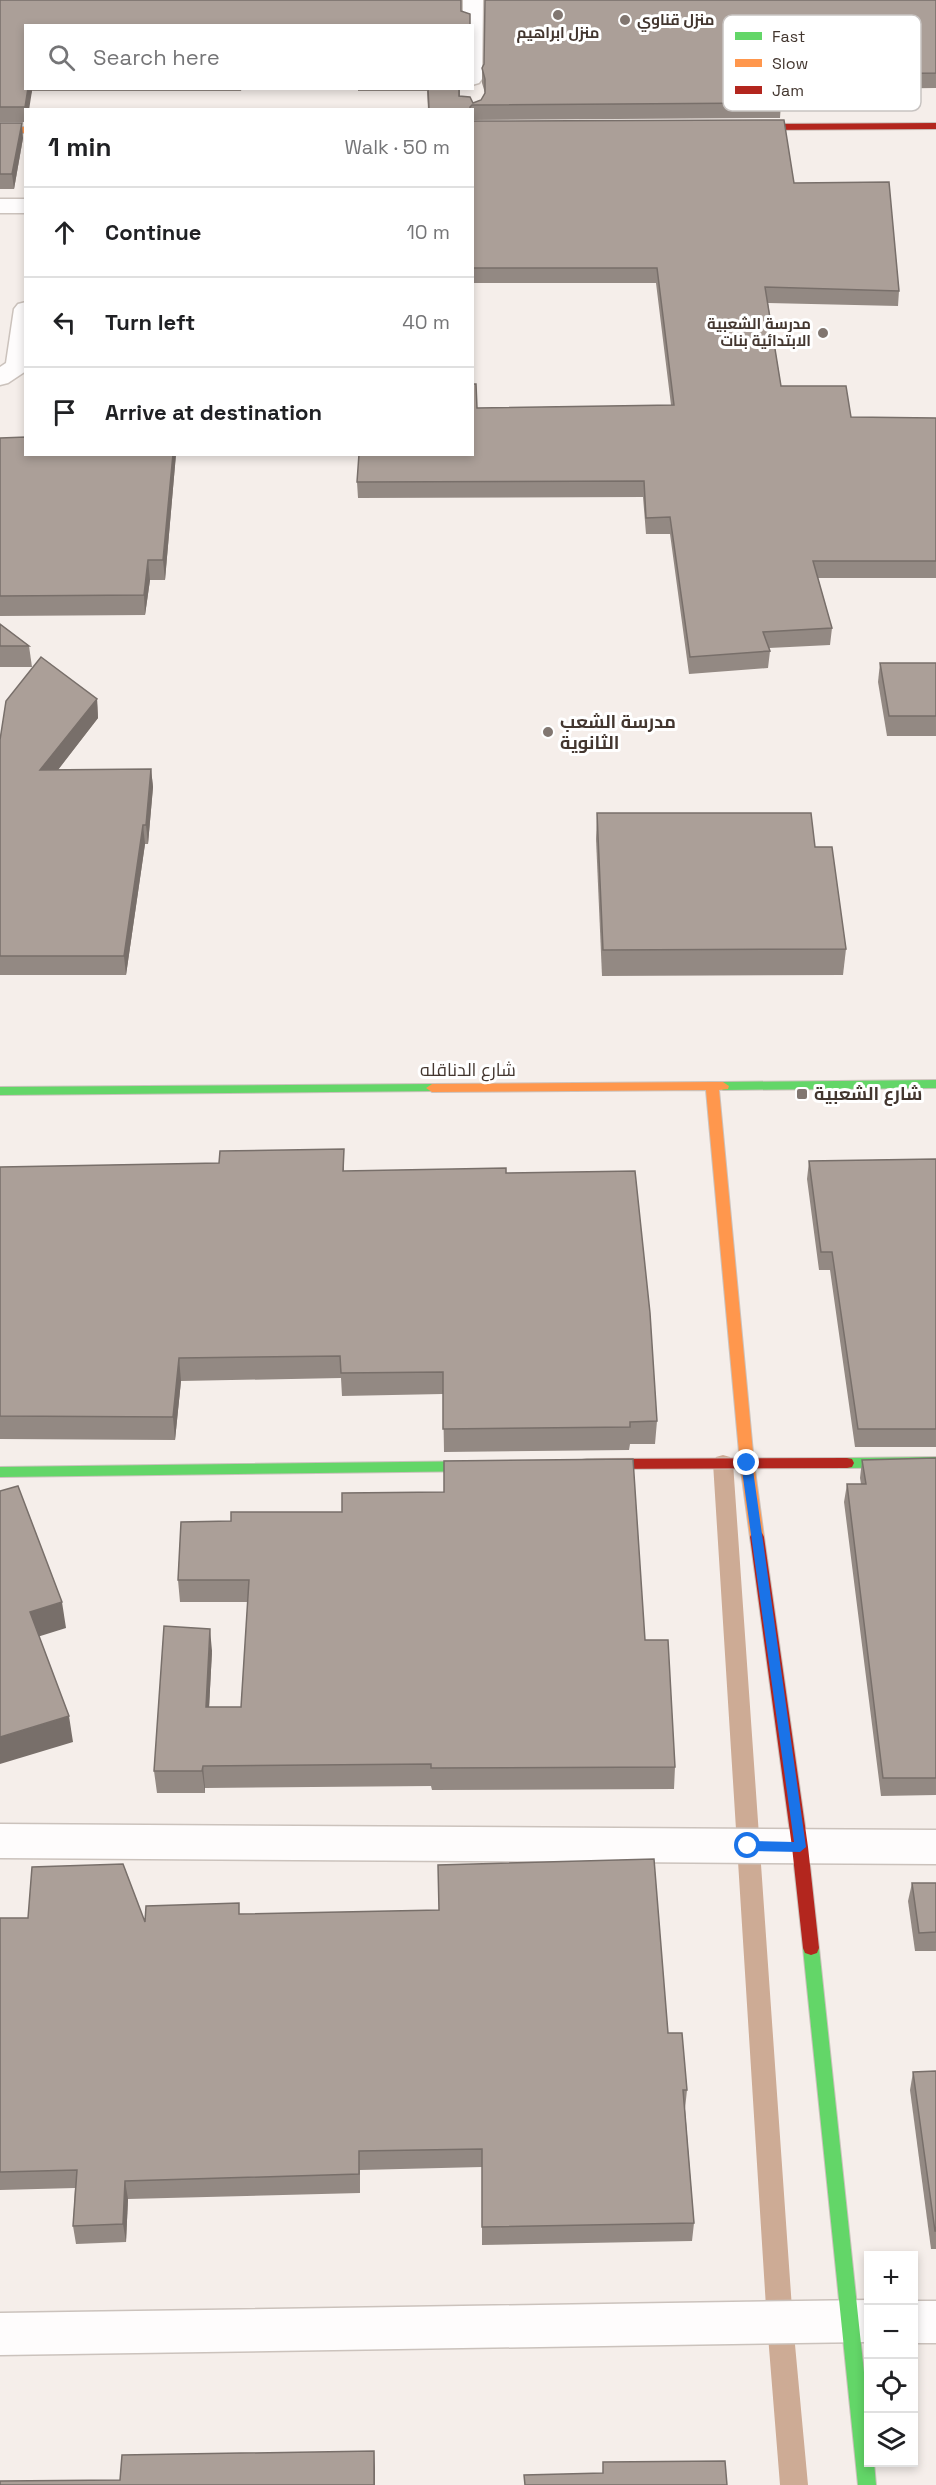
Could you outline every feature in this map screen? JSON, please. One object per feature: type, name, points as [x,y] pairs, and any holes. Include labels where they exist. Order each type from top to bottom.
[{"type":"street","points":[[473,0],[473,24]]},
{"type":"street","points":[[722,127],[936,126]]},
{"type":"street","points":[[0,130],[24,130]]},
{"type":"street","points":[[0,206],[24,206]]},
{"type":"street","points":[[0,378],[17,366],[24,322]]},
{"type":"street","name":"شارع الدناقله","points":[[0,1091],[936,1084]]},
{"type":"street","points":[[712,1086],[747,1463],[800,1847],[859,2321],[867,2485]]},
{"type":"street","points":[[569,1465],[936,1462]]},
{"type":"street","points":[[0,1472],[498,1466]]},
{"type":"street","points":[[0,1842],[936,1847]]},
{"type":"street","points":[[0,2334],[859,2321]]},
{"type":"street","points":[[918,2322],[936,2322]]},
{"type":"building","points":[[0,0],[461,0],[461,11],[470,14],[470,24],[24,24],[24,90],[28,90],[25,107],[0,107]]},
{"type":"building","points":[[485,0],[936,0],[936,73],[921,73],[921,15],[723,15],[723,103],[472,105],[470,108],[429,108],[428,90],[459,90],[459,96],[470,97],[473,103],[481,100],[485,93],[482,68],[484,64]]},
{"type":"building","points":[[784,120],[794,183],[889,182],[899,291],[765,287],[781,386],[846,386],[851,417],[936,418],[936,561],[813,561],[832,628],[763,632],[770,651],[690,657],[670,517],[646,518],[644,481],[357,482],[359,456],[474,456],[474,384],[476,384],[477,408],[674,405],[657,268],[474,268],[474,121]]},
{"type":"building","points":[[0,123],[22,123],[12,174],[0,174]]},
{"type":"building","points":[[24,437],[24,456],[173,456],[163,560],[148,560],[144,595],[0,596],[0,438]]},
{"type":"building","points":[[0,624],[29,646],[0,646]]},
{"type":"building","points":[[41,657],[97,699],[40,770],[151,769],[146,825],[143,825],[124,956],[0,956],[0,740],[6,701]]},
{"type":"building","points":[[880,663],[936,663],[936,716],[889,716]]},
{"type":"building","points":[[597,813],[811,813],[815,847],[832,847],[846,949],[603,950]]},
{"type":"building","points":[[344,1149],[343,1171],[506,1168],[506,1173],[635,1171],[650,1313],[657,1421],[630,1422],[630,1427],[443,1429],[443,1372],[341,1373],[340,1356],[179,1358],[173,1417],[0,1416],[0,1167],[219,1163],[220,1151]]},
{"type":"building","points":[[936,1159],[936,1429],[858,1429],[832,1252],[821,1252],[809,1161]]},
{"type":"building","points":[[936,1458],[936,1778],[883,1778],[847,1484],[866,1484],[862,1460]]},
{"type":"building","points":[[633,1459],[645,1640],[668,1640],[675,1767],[431,1768],[431,1764],[203,1766],[202,1771],[154,1771],[164,1626],[210,1629],[206,1707],[241,1707],[249,1580],[178,1580],[181,1522],[231,1521],[231,1512],[342,1512],[342,1493],[444,1492],[444,1461]]},
{"type":"building","points":[[18,1486],[62,1602],[30,1612],[69,1716],[0,1737],[0,1491]]},
{"type":"building","points":[[654,1859],[668,2033],[682,2033],[687,2090],[683,2090],[694,2223],[482,2227],[482,2149],[359,2151],[359,2174],[125,2181],[123,2224],[73,2226],[77,2170],[0,2172],[0,1918],[28,1918],[32,1867],[123,1864],[145,1922],[146,1906],[239,1903],[239,1914],[439,1910],[438,1865]]},
{"type":"building","points":[[912,1883],[936,1883],[936,1932],[919,1933]]},
{"type":"building","points":[[936,2071],[936,2231],[935,2231],[913,2072]]},
{"type":"building","points":[[374,2451],[374,2485],[0,2485],[0,2481],[120,2480],[122,2455]]},
{"type":"building","points":[[725,2461],[727,2485],[525,2485],[524,2475],[603,2473],[603,2462]]},
{"type":"waterway","points":[[723,1463],[780,2323],[794,2485]]},
{"type":"traffic: fast","points":[[723,1086],[936,1084]]},
{"type":"traffic: fast","points":[[0,1091],[432,1088]]},
{"type":"traffic: fast","points":[[847,1463],[936,1462]]},
{"type":"traffic: fast","points":[[0,1472],[487,1466]]},
{"type":"traffic: fast","points":[[811,1948],[867,2485]]},
{"type":"traffic: slow","points":[[0,130],[24,130]]},
{"type":"traffic: slow","points":[[712,1086],[747,1463],[757,1537]]},
{"type":"traffic: slow","points":[[432,1088],[723,1086]]},
{"type":"traffic: jam","points":[[740,127],[936,126]]},
{"type":"traffic: jam","points":[[587,1464],[847,1463]]},
{"type":"traffic: jam","points":[[757,1537],[800,1847],[811,1948]]},
{"type":"place","name":"منزل ابراهيم","points":[[558,15]]},
{"type":"place","name":"منزل قناوي","points":[[625,20]]},
{"type":"place","name":"مدرسة الشعبية الابتدائية بنات","points":[[823,333]]},
{"type":"place","name":"مدرسة الشعب الثانوية","points":[[548,732]]},
{"type":"place","name":"شارع الشعبية","points":[[802,1094]]},
{"type":"route","points":[[747,1463],[800,1847],[748,1846]]}]
